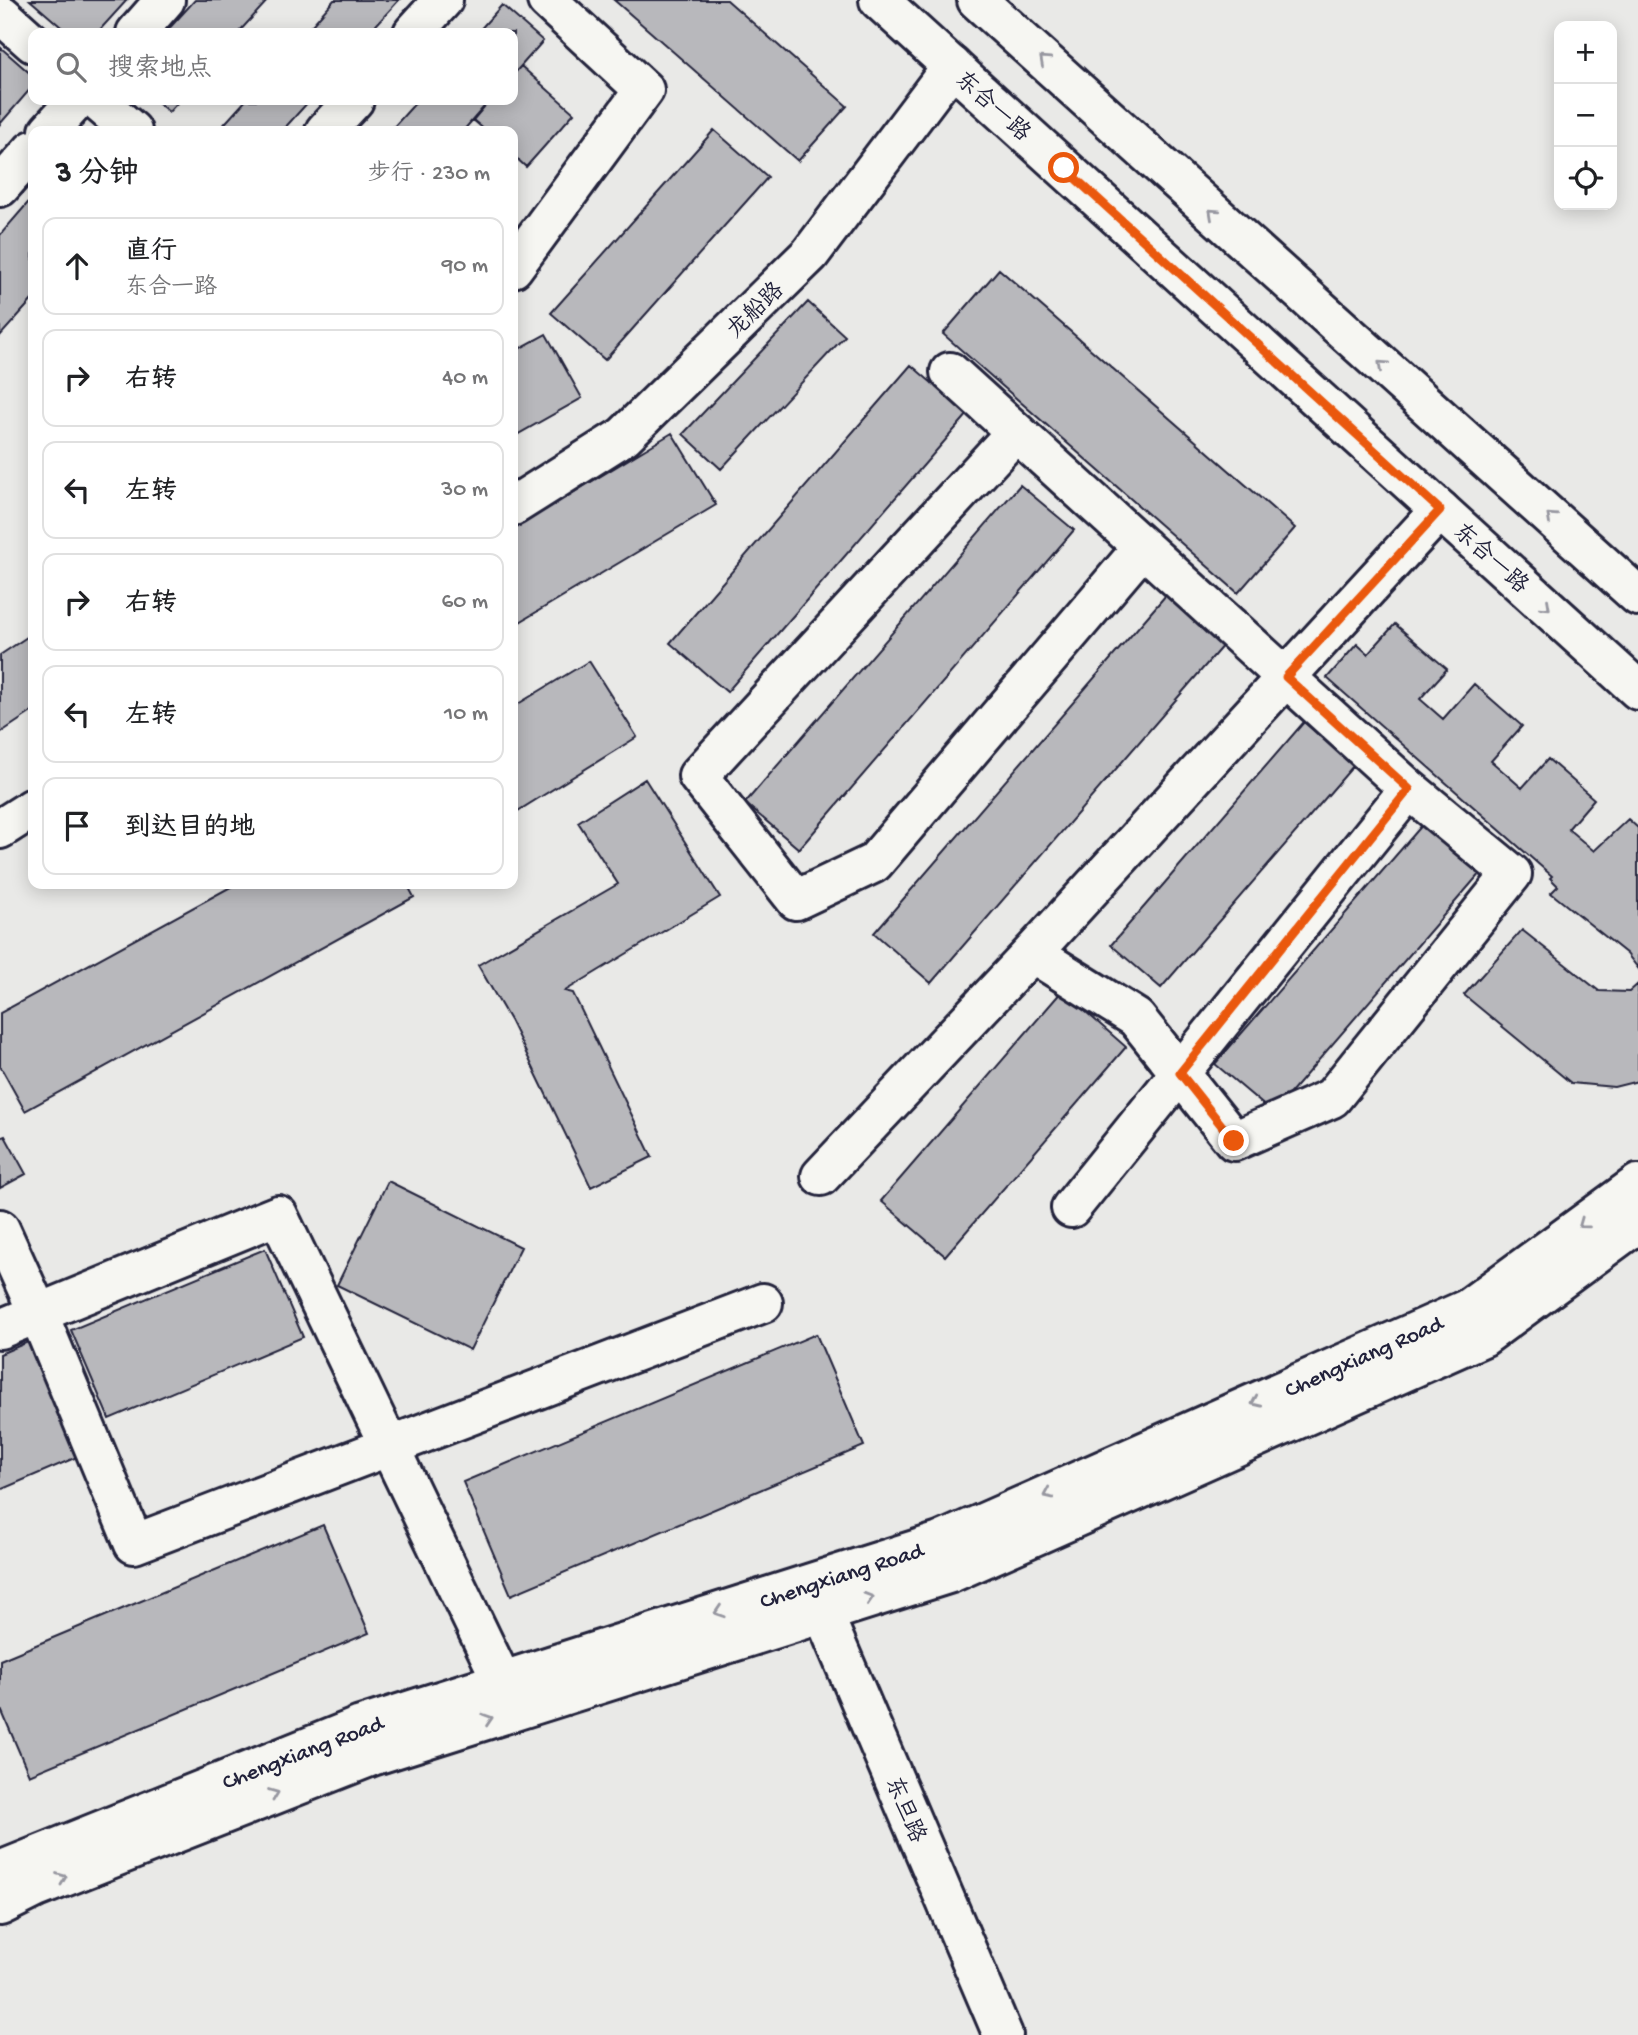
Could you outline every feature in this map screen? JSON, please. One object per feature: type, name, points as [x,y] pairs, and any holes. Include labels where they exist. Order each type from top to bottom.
[{"type":"main road","points":[[140,28],[165,0]]},
{"type":"main road","points":[[418,28],[443,0]]},
{"type":"main road","points":[[518,261],[644,90],[547,0]]},
{"type":"main road","name":"东合一路","points":[[879,0],[1638,690]]},
{"type":"main road","points":[[977,0],[1638,596]]},
{"type":"main road","points":[[3,16],[28,38]]},
{"type":"main road","name":"龙船路","points":[[518,503],[624,436],[810,254],[951,66]]},
{"type":"main road","points":[[54,126],[73,105]]},
{"type":"main road","points":[[102,105],[126,126]]},
{"type":"main road","points":[[330,126],[349,105]]},
{"type":"main road","points":[[0,187],[28,156]]},
{"type":"main road","points":[[950,373],[1409,789],[1512,874],[1332,1098],[1234,1141],[1136,1018],[1031,953]]},
{"type":"main road","points":[[1016,432],[698,776],[796,900],[874,863],[1143,547]]},
{"type":"main road","points":[[821,1176],[1440,510]]},
{"type":"main road","points":[[1071,1209],[1409,789]]},
{"type":"main road","points":[[0,829],[28,811]]},
{"type":"main road","name":"Chengxiang Road","points":[[0,1906],[36,1888],[372,1756],[816,1598],[1466,1309],[1638,1184]]},
{"type":"main road","points":[[0,1329],[278,1215],[502,1681]]},
{"type":"main road","name":"Chengxiang Road","points":[[0,1871],[361,1726],[502,1681],[816,1598],[951,1573],[1483,1337],[1638,1223]]},
{"type":"main road","points":[[0,1229],[134,1544],[763,1303]]},
{"type":"main road","name":"东旦路","points":[[816,1598],[1003,2035]]},
{"type":"building","points":[[30,0],[127,0],[102,28],[62,28]]},
{"type":"building","points":[[195,0],[268,0],[243,28],[170,28]]},
{"type":"building","points":[[334,0],[399,0],[374,28],[309,28]]},
{"type":"building","points":[[614,0],[727,0],[847,106],[798,161]]},
{"type":"building","points":[[502,5],[543,41],[518,69],[518,28],[481,28]]},
{"type":"building","points":[[0,47],[28,72],[28,92],[0,124]]},
{"type":"building","points":[[521,66],[574,113],[526,167],[518,160],[518,126],[480,126],[473,120],[486,105],[518,105],[518,69]]},
{"type":"building","points":[[160,105],[175,105],[169,112]]},
{"type":"building","points":[[241,105],[305,105],[287,126],[223,126]]},
{"type":"building","points":[[413,105],[486,105],[467,126],[395,126]]},
{"type":"building","points":[[714,130],[768,177],[605,360],[551,313]]},
{"type":"building","points":[[28,203],[28,305],[0,336],[0,235]]},
{"type":"building","points":[[999,269],[1295,528],[1238,593],[943,334]]},
{"type":"building","points":[[808,302],[845,336],[721,469],[683,434]]},
{"type":"building","points":[[546,334],[582,398],[518,434],[518,349]]},
{"type":"building","points":[[911,365],[968,414],[727,692],[670,643]]},
{"type":"building","points":[[672,433],[716,505],[518,623],[518,526]]},
{"type":"building","points":[[1020,485],[1074,530],[799,849],[745,803]]},
{"type":"building","points":[[1166,595],[1224,644],[931,983],[874,933]]},
{"type":"building","points":[[1395,624],[1447,669],[1420,699],[1443,719],[1474,684],[1522,726],[1491,761],[1522,788],[1548,759],[1594,799],[1568,829],[1594,851],[1628,819],[1638,828],[1638,968],[1627,954],[1551,893],[1558,886],[1550,878],[1552,876],[1327,678],[1357,644],[1368,654]]},
{"type":"building","points":[[28,636],[28,714],[0,733],[0,655]]},
{"type":"building","points":[[589,661],[637,737],[518,811],[518,704]]},
{"type":"building","points":[[1304,722],[1354,765],[1161,988],[1111,945]]},
{"type":"building","points":[[645,779],[720,897],[565,991],[573,993],[652,1157],[591,1187],[511,1022],[478,965],[618,884],[578,822]]},
{"type":"building","points":[[1424,823],[1481,872],[1273,1113],[1215,1064]]},
{"type":"building","points":[[227,889],[410,889],[414,897],[25,1111],[0,1066],[0,1013]]},
{"type":"building","points":[[1522,930],[1599,991],[1629,992],[1638,984],[1638,1081],[1614,1087],[1571,1083],[1464,995]]},
{"type":"building","points":[[1062,991],[1126,1047],[945,1256],[881,1201]]},
{"type":"building","points":[[5,1136],[26,1174],[0,1188],[0,1138]]},
{"type":"building","points":[[388,1181],[521,1247],[470,1350],[337,1285]]},
{"type":"building","points":[[265,1249],[303,1337],[109,1419],[71,1330]]},
{"type":"building","points":[[816,1334],[864,1446],[511,1595],[463,1482]]},
{"type":"building","points":[[28,1342],[77,1457],[0,1490],[0,1354]]},
{"type":"building","points":[[323,1525],[369,1633],[29,1775],[0,1707],[0,1660]]},
{"type":"route","points":[[1064,168],[1440,510],[1286,677],[1409,789],[1180,1073],[1234,1141]]}]
